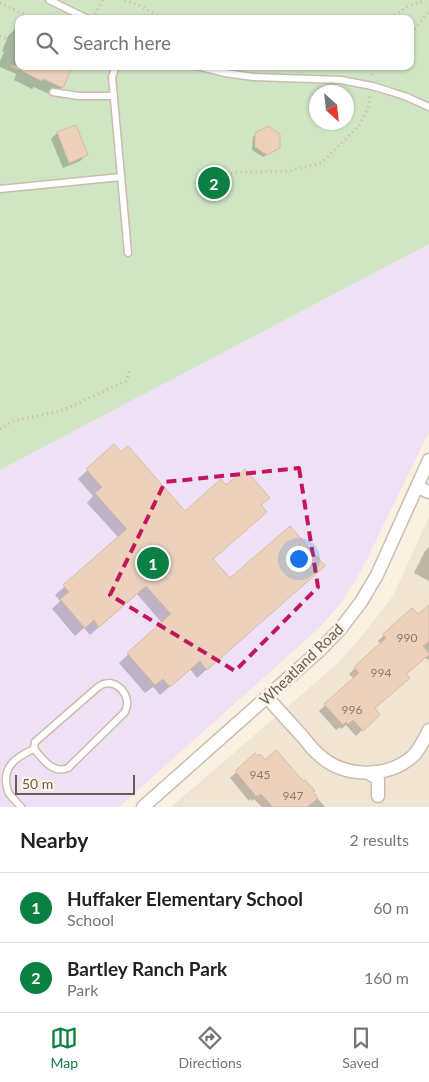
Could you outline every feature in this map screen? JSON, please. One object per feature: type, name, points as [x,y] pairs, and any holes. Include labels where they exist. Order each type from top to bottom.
[{"type":"street","name":"Wheatland Road","points":[[143,807],[320,650],[341,628],[361,602],[377,575],[429,460]]},
{"type":"street","points":[[417,487],[429,492]]},
{"type":"street","points":[[267,697],[318,755],[335,766],[352,771],[369,773],[386,770],[403,763],[414,754],[429,730]]},
{"type":"street","points":[[369,773],[378,779],[378,796]]},
{"type":"lane","points":[[49,0],[80,15]]},
{"type":"lane","points":[[115,70],[112,77],[128,253]]},
{"type":"lane","points":[[213,70],[253,78],[341,80],[372,86],[407,97],[429,107]]},
{"type":"lane","points":[[53,92],[78,96],[114,96]]},
{"type":"lane","points":[[0,189],[121,177]]},
{"type":"lane","points":[[110,683],[116,684],[125,694],[128,706],[126,712],[68,768],[62,771],[51,767],[34,748],[35,742],[41,736],[98,687],[110,683]]},
{"type":"lane","points":[[21,807],[3,783],[3,774],[8,764],[16,756],[34,748]]},
{"type":"path","points":[[94,15],[103,0]]},
{"type":"path","points":[[125,0],[156,15]]},
{"type":"path","points":[[395,15],[426,0]]},
{"type":"path","points":[[0,3],[26,15]]},
{"type":"path","points":[[414,29],[429,11]]},
{"type":"path","points":[[0,36],[7,39]]},
{"type":"path","points":[[201,177],[244,172],[289,172],[321,163],[359,126],[368,108],[372,86]]},
{"type":"path","points":[[0,429],[13,421],[60,411],[126,381],[130,368]]},
{"type":"highlighted area","points":[[299,468],[318,587],[235,671],[110,595],[165,482]]},
{"type":"shaded area","points":[[429,244],[429,432],[368,557],[340,604],[319,628],[119,807],[0,807],[0,470]]},
{"type":"shaded area","points":[[429,517],[429,807],[171,807],[337,664],[393,596]]},
{"type":"green space","points":[[0,0],[429,0],[429,244],[0,470]]},
{"type":"building","points":[[19,70],[71,70],[63,88],[43,79],[42,81]]},
{"type":"building","points":[[76,125],[88,155],[69,163],[57,132]]},
{"type":"building","points":[[268,126],[280,134],[280,148],[267,155],[255,147],[255,133]]},
{"type":"building","points":[[114,444],[121,452],[128,446],[185,511],[221,479],[226,485],[245,469],[270,498],[261,505],[267,512],[213,559],[230,578],[290,526],[325,566],[207,670],[200,661],[170,687],[163,679],[155,685],[127,653],[171,614],[146,586],[99,627],[94,620],[85,628],[60,599],[69,592],[63,585],[127,529],[95,493],[102,487],[86,469]]},
{"type":"building","points":[[429,605],[429,641],[423,646],[429,655],[406,674],[410,678],[375,708],[380,715],[363,731],[353,720],[343,725],[324,704],[359,673],[354,667],[386,638],[383,634],[412,608],[418,614]]},
{"type":"building","points":[[276,750],[303,781],[305,780],[315,791],[313,792],[318,798],[307,807],[273,807],[261,794],[256,796],[235,771],[255,753],[258,756],[260,754],[265,760]]},
{"type":"place","name":"Bartley Ranch Park","points":[[214,183]]},
{"type":"place","name":"Huffaker Elementary School","points":[[153,563]]}]
